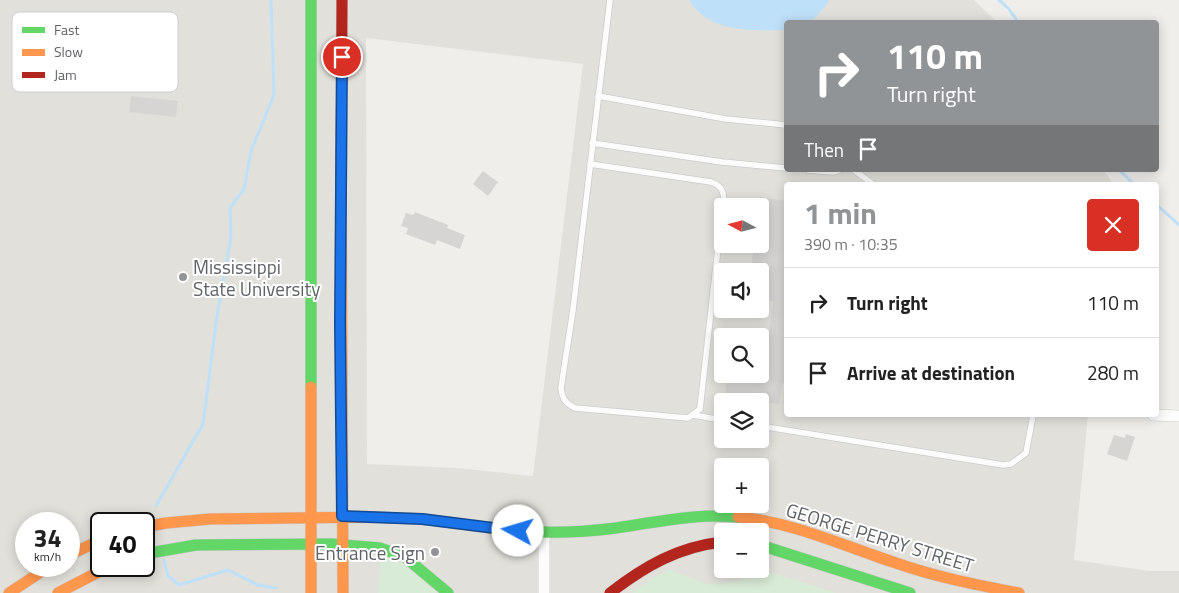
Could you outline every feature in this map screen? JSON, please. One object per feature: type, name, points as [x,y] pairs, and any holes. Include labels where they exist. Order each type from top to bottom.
[{"type":"street","points":[[310,0],[311,593]]},
{"type":"street","points":[[342,0],[340,323],[343,593]]},
{"type":"street","points":[[1159,415],[1179,416]]},
{"type":"street","name":"GEORGE PERRY STREET","points":[[155,524],[198,518],[311,518],[342,516],[422,519],[544,533],[598,530],[692,516],[729,516],[749,518],[827,540],[900,565],[970,584],[1020,593]]},
{"type":"street","points":[[544,533],[544,593]]},
{"type":"street","points":[[610,593],[635,573],[660,557],[714,543]]},
{"type":"street","points":[[155,552],[196,545],[311,544],[380,548],[393,551],[405,557],[448,593]]},
{"type":"street","points":[[769,548],[910,593]]},
{"type":"street","points":[[58,593],[90,576]]},
{"type":"street","points":[[8,593],[33,577]]},
{"type":"lane","points":[[610,0],[573,310],[561,388],[562,397],[568,404],[575,408],[688,418],[700,409],[718,253]]},
{"type":"lane","points":[[598,96],[726,119],[784,125]]},
{"type":"lane","points":[[592,143],[722,162],[784,168]]},
{"type":"lane","points":[[590,164],[711,182],[721,188],[724,193],[724,198]]},
{"type":"lane","points":[[857,172],[870,182]]},
{"type":"lane","points":[[693,415],[714,419]]},
{"type":"lane","points":[[769,427],[1003,465],[1011,464],[1026,453],[1033,417]]},
{"type":"shaded area","name":"Mississippi State University","points":[[0,0],[974,0],[995,20],[784,20],[784,172],[1105,172],[1111,182],[784,182],[784,417],[1088,417],[1074,560],[1149,571],[1179,571],[1179,593],[0,593]],"holes":[[[366,38],[583,64],[533,476],[456,468],[367,464]]]},
{"type":"green space","points":[[381,555],[402,563],[437,593],[378,593]]},
{"type":"green space","points":[[669,570],[707,584],[730,583],[751,578],[769,578],[769,574],[772,573],[836,593],[632,593],[652,578]]},
{"type":"water","points":[[689,0],[830,0],[812,20],[784,20],[784,30],[732,28],[708,19]]},
{"type":"building","points":[[131,96],[178,101],[176,117],[129,112]]},
{"type":"building","points":[[483,171],[498,182],[488,196],[473,184]]},
{"type":"building","points":[[769,198],[784,201],[784,384],[782,383],[779,404],[769,403],[769,393],[726,393],[727,383],[769,383],[769,332],[773,301],[769,300],[769,263],[752,263],[753,253],[769,253]]},
{"type":"building","points":[[415,212],[448,225],[447,228],[465,235],[460,249],[437,240],[435,245],[406,234],[408,228],[401,226],[406,213],[413,215]]},
{"type":"building","points":[[1126,434],[1135,437],[1127,461],[1107,454],[1114,435],[1125,438]]},
{"type":"waterway","points":[[156,506],[203,424],[217,316],[231,237],[230,208],[244,189],[251,151],[274,95],[271,0]]},
{"type":"waterway","points":[[999,0],[1009,9],[1017,20]]},
{"type":"waterway","points":[[1121,172],[1132,182]]},
{"type":"waterway","points":[[1159,207],[1179,225]]},
{"type":"waterway","points":[[164,560],[168,576],[179,585],[228,570],[258,585],[276,588]]},
{"type":"traffic: fast","points":[[311,0],[311,387]]},
{"type":"traffic: fast","points":[[498,529],[527,532],[572,532],[692,517],[738,517]]},
{"type":"traffic: fast","points":[[155,552],[196,545],[332,544],[380,548],[405,557],[448,593]]},
{"type":"traffic: fast","points":[[769,548],[910,593]]},
{"type":"traffic: slow","points":[[341,196],[343,593]]},
{"type":"traffic: slow","points":[[311,387],[311,593]]},
{"type":"traffic: slow","points":[[155,525],[210,519],[373,517],[424,519],[498,529]]},
{"type":"traffic: slow","points":[[738,517],[798,529],[926,572],[972,584],[1019,593]]},
{"type":"traffic: slow","points":[[80,550],[90,545]]},
{"type":"traffic: slow","points":[[58,593],[90,576]]},
{"type":"traffic: slow","points":[[9,593],[33,577]]},
{"type":"traffic: jam","points":[[341,196],[342,0]]},
{"type":"traffic: jam","points":[[610,593],[636,574],[663,559],[691,548],[714,544]]},
{"type":"place","name":"Mississippi State University","points":[[183,277]]},
{"type":"place","name":"Entrance Sign","points":[[435,552]]},
{"type":"route","points":[[342,57],[340,323],[342,516],[422,519],[518,531]]}]
